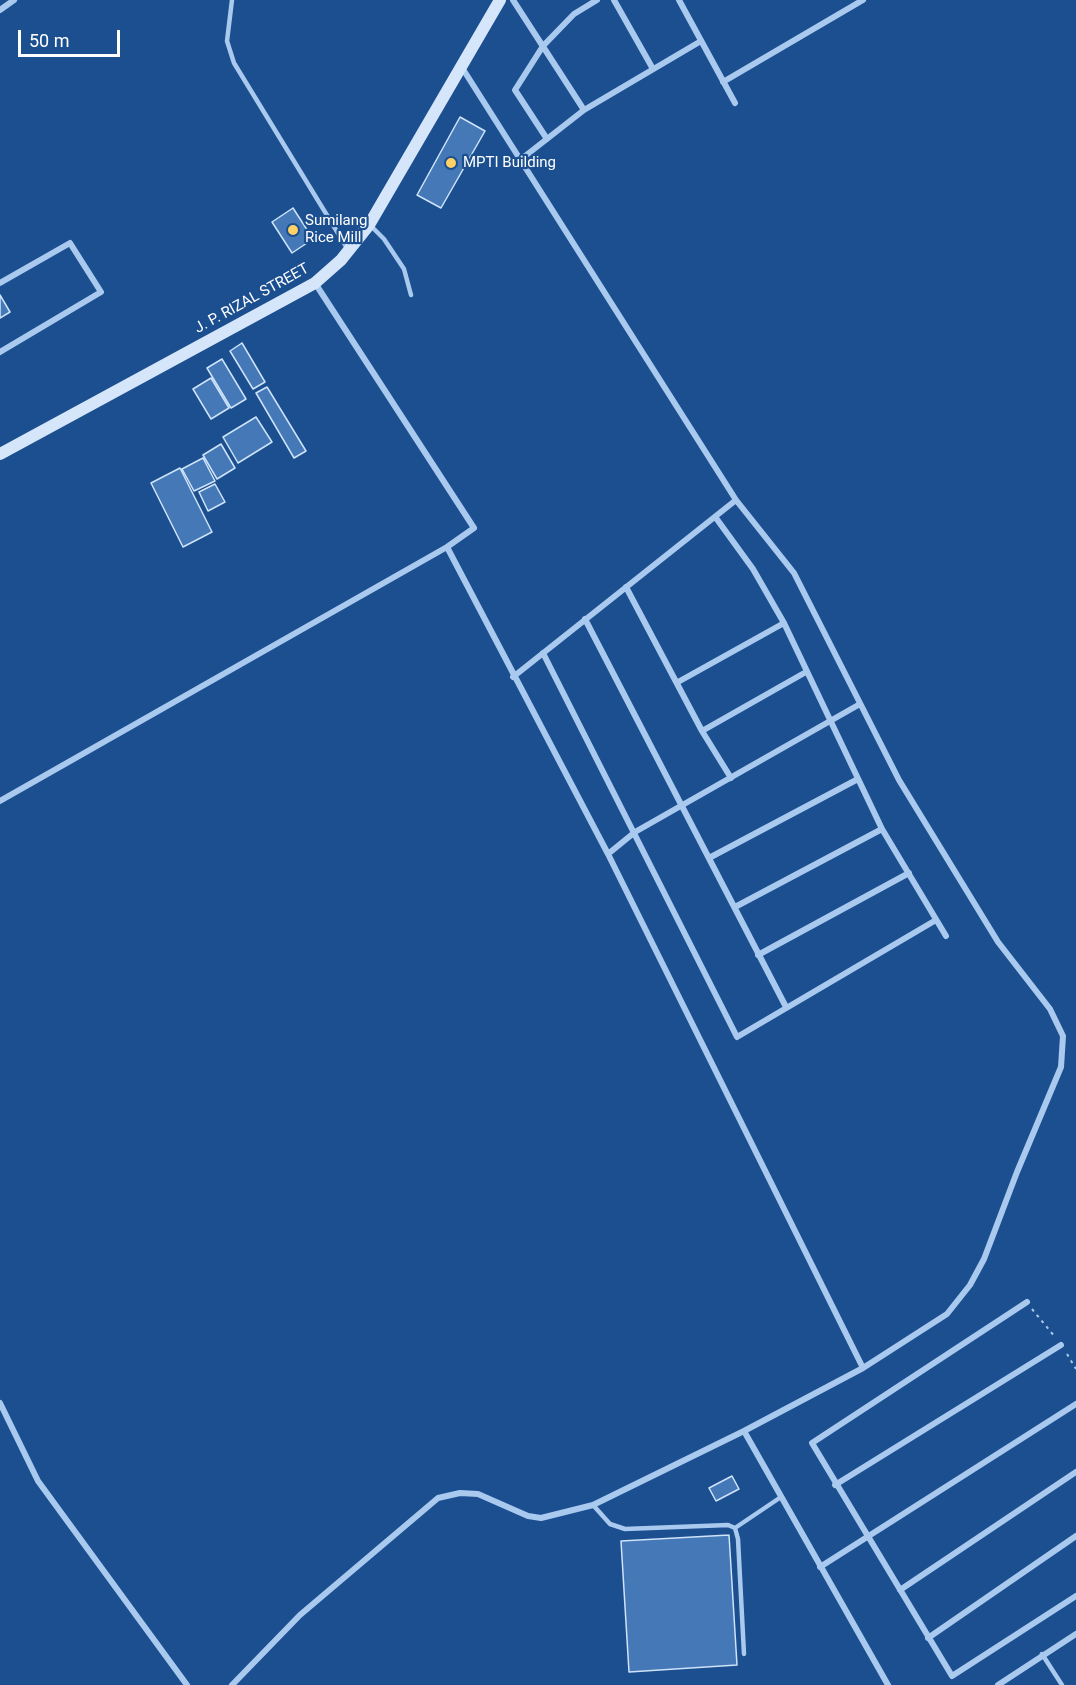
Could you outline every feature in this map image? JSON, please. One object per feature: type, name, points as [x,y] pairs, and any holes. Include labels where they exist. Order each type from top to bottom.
[{"type":"main road","name":"J. P. RIZAL STREET","points":[[0,454],[315,283],[349,251],[369,225],[500,0]]},
{"type":"street","points":[[0,10],[14,0]]},
{"type":"street","points":[[513,0],[584,110]]},
{"type":"street","points":[[547,139],[514,90],[543,46],[574,14],[597,0]]},
{"type":"street","points":[[614,0],[653,69]]},
{"type":"street","points":[[679,0],[735,103]]},
{"type":"street","points":[[723,82],[863,0]]},
{"type":"street","points":[[520,160],[584,110],[701,41]]},
{"type":"street","points":[[232,1685],[300,1615],[438,1498],[460,1493],[478,1494],[528,1516],[542,1518],[592,1505],[744,1431],[863,1368],[947,1314],[970,1286],[984,1259],[1061,1067],[1063,1036],[1050,1009],[998,942],[899,780],[794,573],[736,500],[461,65]]},
{"type":"street","points":[[0,283],[70,243],[101,292],[0,352]]},
{"type":"street","points":[[0,801],[447,547],[474,528],[315,283]]},
{"type":"street","points":[[513,677],[736,500]]},
{"type":"street","points":[[716,518],[753,569],[784,623],[882,829],[946,936]]},
{"type":"street","points":[[447,547],[513,677],[608,854],[863,1368]]},
{"type":"street","points":[[626,587],[702,731],[731,778]]},
{"type":"street","points":[[585,619],[786,1007]]},
{"type":"street","points":[[678,682],[784,623]]},
{"type":"street","points":[[543,653],[636,832],[737,1036],[936,920]]},
{"type":"street","points":[[702,731],[806,672]]},
{"type":"street","points":[[608,854],[636,832],[860,704]]},
{"type":"street","points":[[709,858],[858,779]]},
{"type":"street","points":[[735,908],[882,829]]},
{"type":"street","points":[[758,955],[909,873]]},
{"type":"street","points":[[1027,1302],[812,1443],[835,1485],[952,1676],[1076,1596]]},
{"type":"street","points":[[835,1485],[1061,1345]]},
{"type":"street","points":[[0,1403],[38,1481],[187,1685]]},
{"type":"street","points":[[820,1567],[1076,1404]]},
{"type":"street","points":[[744,1431],[888,1685]]},
{"type":"street","points":[[900,1590],[1076,1472]]},
{"type":"street","points":[[928,1638],[1076,1536]]},
{"type":"street","points":[[998,1685],[1042,1654],[1076,1634]]},
{"type":"lane","points":[[232,0],[227,41],[234,63],[349,251]]},
{"type":"lane","points":[[369,225],[384,239],[404,269],[411,294]]},
{"type":"lane","points":[[592,1505],[610,1524],[625,1529],[728,1526],[735,1528],[781,1497]]},
{"type":"lane","points":[[735,1528],[738,1539],[744,1654]]},
{"type":"lane","points":[[1042,1654],[1062,1685]]},
{"type":"path","points":[[1027,1302],[1061,1345],[1076,1369]]},
{"type":"building","name":"MPTI Building","points":[[460,117],[485,131],[441,208],[417,195]]},
{"type":"building","name":"Sumilang Rice Mill","points":[[293,208],[313,239],[292,253],[272,222]]},
{"type":"building","points":[[0,295],[10,312],[0,318]]},
{"type":"building","points":[[242,343],[265,382],[253,389],[230,351]]},
{"type":"building","points":[[222,359],[246,399],[231,408],[207,368]]},
{"type":"building","points":[[211,378],[229,408],[211,419],[193,389]]},
{"type":"building","points":[[267,387],[306,451],[294,458],[256,393]]},
{"type":"building","points":[[256,417],[272,442],[238,463],[223,437]]},
{"type":"building","points":[[221,444],[235,468],[217,479],[203,455]]},
{"type":"building","points":[[203,458],[215,481],[194,491],[182,469]]},
{"type":"building","points":[[180,468],[212,532],[183,547],[151,483]]},
{"type":"building","points":[[215,484],[225,502],[208,511],[199,492]]},
{"type":"building","points":[[732,1476],[739,1489],[716,1501],[709,1488]]},
{"type":"building","points":[[729,1535],[737,1665],[629,1672],[621,1541]]},
{"type":"place","name":"MPTI Building","points":[[451,163]]},
{"type":"place","name":"Sumilang Rice Mill","points":[[293,230]]}]
